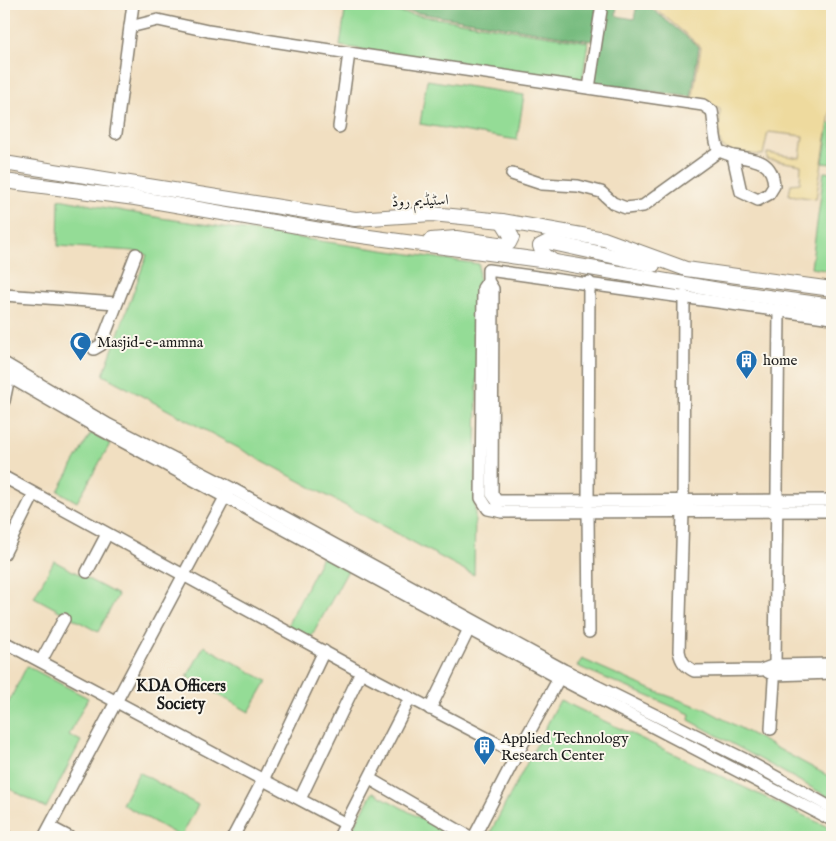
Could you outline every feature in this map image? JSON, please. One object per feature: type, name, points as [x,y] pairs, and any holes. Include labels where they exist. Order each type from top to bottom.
[{"type":"main road","name":"اسٹیڈیم روڈ","points":[[4,163],[355,219],[432,214],[502,221],[604,239],[686,269],[832,289]]},
{"type":"main road","points":[[4,181],[135,198],[332,232],[555,262],[720,290],[832,306]]},
{"type":"main road","points":[[407,242],[456,238],[505,245],[512,238],[502,221]]},
{"type":"main road","points":[[555,262],[543,254],[540,246],[548,242],[562,244],[654,265],[686,269]]},
{"type":"street","points":[[116,133],[133,4]]},
{"type":"street","points":[[589,88],[602,4]]},
{"type":"street","points":[[130,27],[158,20],[208,31],[703,106],[712,111],[714,140],[719,151],[733,156]]},
{"type":"street","points":[[338,127],[349,53]]},
{"type":"street","points":[[512,174],[542,184],[578,186],[601,192],[613,203],[626,208],[643,206],[719,151]]},
{"type":"street","points":[[488,253],[486,264],[492,289],[491,370],[494,498],[502,502],[588,507],[778,506],[832,511]]},
{"type":"street","points":[[94,348],[101,345],[136,254]]},
{"type":"street","points":[[488,275],[590,282],[779,312],[832,318]]},
{"type":"street","points":[[589,632],[590,282]]},
{"type":"street","points":[[4,295],[116,303]]},
{"type":"street","points":[[684,296],[683,506],[679,652],[681,660],[694,671],[775,670],[832,673]]},
{"type":"street","points":[[771,729],[775,670],[779,312]]},
{"type":"street","points":[[4,363],[107,429]]},
{"type":"street","points":[[4,401],[6,376],[228,492],[832,820]]},
{"type":"street","points":[[4,477],[361,672],[516,754]]},
{"type":"street","points":[[44,837],[228,492]]},
{"type":"street","points":[[228,492],[469,629],[744,759],[832,808]]},
{"type":"street","points":[[4,554],[34,494]]},
{"type":"street","points":[[778,506],[832,500]]},
{"type":"street","points":[[87,572],[107,534]]},
{"type":"street","points":[[41,661],[64,619]]},
{"type":"street","points":[[430,709],[469,629]]},
{"type":"street","points":[[4,642],[346,824]]},
{"type":"street","points":[[232,837],[263,780],[324,651]]},
{"type":"street","points":[[775,670],[832,664]]},
{"type":"street","points":[[300,800],[361,672]]},
{"type":"street","points":[[474,837],[516,754],[562,674]]},
{"type":"street","points":[[339,837],[410,698]]},
{"type":"street","points":[[370,779],[470,837]]},
{"type":"street","points":[[50,827],[69,837]]},
{"type":"green space","points":[[346,4],[588,42],[582,83],[340,46]]},
{"type":"green space","points":[[363,4],[597,4],[592,41]]},
{"type":"green space","points":[[606,4],[617,4],[616,16],[634,19],[637,4],[646,4],[699,47],[691,97],[593,83]]},
{"type":"green space","points":[[427,80],[524,95],[517,140],[420,124]]},
{"type":"green space","points":[[829,123],[832,124],[832,164],[823,163]]},
{"type":"green space","points":[[824,172],[832,173],[832,271],[811,268]]},
{"type":"green space","points":[[59,199],[161,218],[479,264],[474,575],[103,375],[147,255],[133,251],[58,246]]},
{"type":"green space","points":[[91,433],[110,444],[77,502],[58,491]]},
{"type":"green space","points":[[325,551],[351,565],[308,643],[285,630]]},
{"type":"green space","points":[[54,561],[118,595],[98,632],[34,597]]},
{"type":"green space","points":[[204,646],[267,681],[249,712],[187,677]]},
{"type":"green space","points":[[582,659],[657,692],[705,709],[832,778],[832,799],[689,720],[690,714],[577,666]]},
{"type":"green space","points":[[27,666],[88,698],[69,735],[81,741],[46,808],[4,786],[4,711]]},
{"type":"green space","points":[[560,700],[832,829],[832,837],[488,837]]},
{"type":"green space","points":[[139,772],[198,805],[181,837],[122,804]]},
{"type":"green space","points":[[373,792],[455,837],[348,837]]},
{"type":"sand","points":[[650,4],[832,4],[832,102],[816,199],[789,195],[791,184],[800,183],[801,165],[767,159],[767,153],[800,158],[803,136],[768,132],[763,155],[735,153],[722,147],[719,139],[720,109],[692,100],[701,47]]},
{"type":"place","name":"Masjid-e-ammna","points":[[81,361]]},
{"type":"place","name":"home","points":[[747,379]]},
{"type":"place","name":"Applied Technology Research Center","points":[[485,766]]},
{"type":"district","name":"KDA Officers Society","points":[[181,696]]}]
